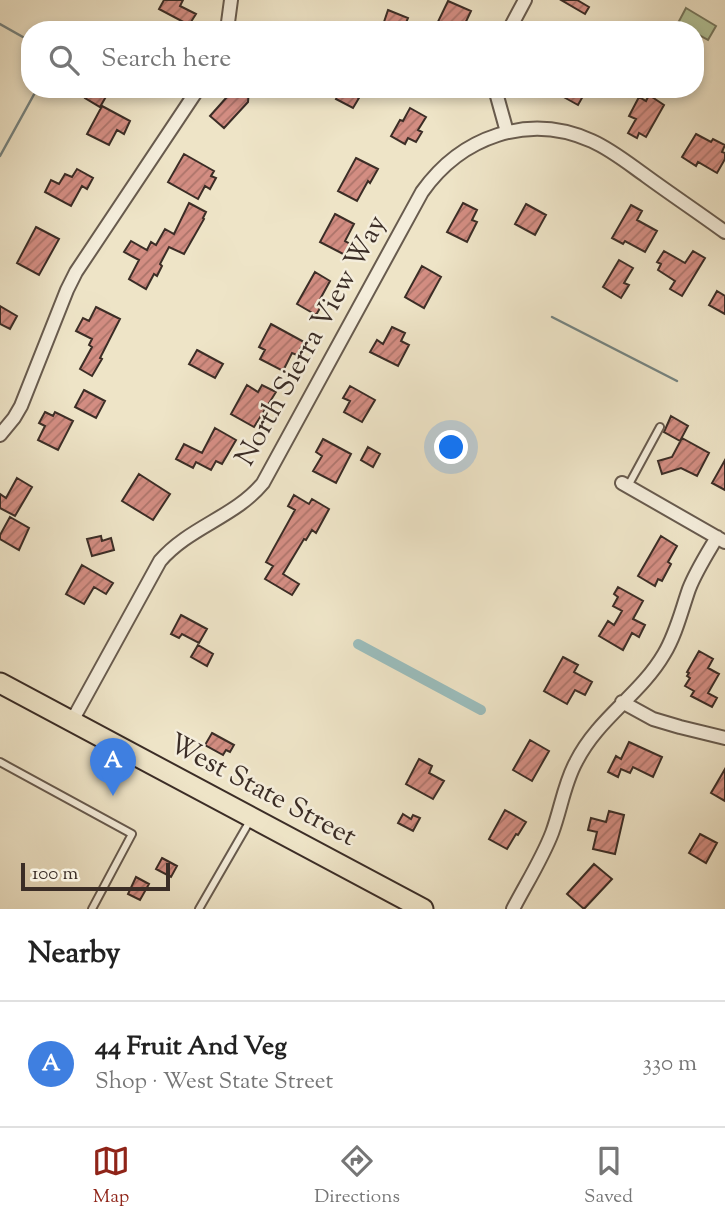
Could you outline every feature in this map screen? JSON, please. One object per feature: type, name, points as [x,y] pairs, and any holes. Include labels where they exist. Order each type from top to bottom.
[{"type":"main road","name":"West State Street","points":[[0,683],[423,909]]},
{"type":"street","points":[[228,21],[231,0]]},
{"type":"street","points":[[514,21],[525,0]]},
{"type":"street","points":[[0,435],[20,406],[76,272],[192,98]]},
{"type":"street","points":[[498,98],[507,132]]},
{"type":"street","name":"North Sierra View Way","points":[[72,721],[160,561],[176,544],[247,499],[263,482],[422,192],[445,165],[463,150],[484,139],[507,132],[545,129],[591,140],[725,232]]},
{"type":"street","points":[[513,909],[549,841],[575,763],[591,737],[646,678],[663,655],[676,631],[695,576],[721,539],[625,485]]},
{"type":"street","points":[[622,702],[653,719],[725,737]]},
{"type":"lane","points":[[625,485],[660,427]]},
{"type":"lane","points":[[0,762],[132,834],[92,909]]},
{"type":"lane","points":[[200,909],[252,817]]},
{"type":"green space","points":[[686,8],[716,26],[708,40],[704,38],[704,21],[679,21]]},
{"type":"building","points":[[164,0],[183,0],[180,6],[196,14],[192,21],[182,21],[159,9]]},
{"type":"building","points":[[561,0],[577,0],[589,7],[585,14]]},
{"type":"building","points":[[448,1],[471,11],[466,21],[438,21]]},
{"type":"building","points":[[388,10],[408,18],[407,21],[384,21]]},
{"type":"building","points":[[85,98],[105,98],[100,107]]},
{"type":"building","points":[[226,98],[248,98],[248,102],[224,128],[210,116]]},
{"type":"building","points":[[337,98],[359,98],[353,108]]},
{"type":"building","points":[[565,98],[582,98],[578,105]]},
{"type":"building","points":[[638,98],[646,101],[648,98],[654,98],[664,105],[646,137],[639,133],[637,138],[628,133],[636,119],[629,116]]},
{"type":"building","points":[[102,106],[130,121],[124,134],[117,130],[109,145],[87,134]]},
{"type":"building","points":[[410,108],[426,117],[418,130],[422,132],[416,142],[408,138],[405,144],[391,136]]},
{"type":"building","points":[[696,134],[711,142],[713,139],[725,145],[722,152],[725,153],[725,159],[717,173],[698,162],[696,166],[682,157]]},
{"type":"building","points":[[184,154],[214,171],[211,176],[216,178],[210,189],[205,186],[198,199],[168,182]]},
{"type":"building","points":[[356,158],[378,169],[357,201],[338,191]]},
{"type":"building","points":[[77,169],[93,178],[87,189],[82,186],[71,206],[45,192],[51,180],[59,184],[65,174],[72,177]]},
{"type":"building","points":[[189,203],[206,212],[184,254],[169,247],[157,276],[154,274],[146,289],[129,279],[139,260],[124,252],[131,241],[147,250],[151,242],[156,245],[165,229],[174,234]]},
{"type":"building","points":[[463,203],[477,210],[472,220],[477,222],[467,242],[447,232]]},
{"type":"building","points":[[526,204],[546,215],[535,235],[515,224]]},
{"type":"building","points":[[631,205],[642,211],[637,220],[657,231],[645,252],[625,241],[623,244],[612,238]]},
{"type":"building","points":[[335,214],[354,224],[345,241],[352,245],[347,256],[320,242]]},
{"type":"building","points":[[36,227],[59,239],[39,275],[17,263]]},
{"type":"building","points":[[664,251],[685,263],[693,251],[705,258],[682,296],[670,289],[675,281],[658,270],[661,264],[657,262]]},
{"type":"building","points":[[619,260],[633,268],[624,283],[629,285],[621,298],[603,287]]},
{"type":"building","points":[[422,266],[441,277],[424,308],[405,297]]},
{"type":"building","points":[[315,272],[330,281],[319,301],[323,303],[316,315],[297,304]]},
{"type":"building","points":[[717,291],[725,296],[725,314],[709,305]]},
{"type":"building","points":[[0,306],[17,316],[10,329],[0,324]]},
{"type":"building","points":[[96,307],[120,319],[92,376],[80,369],[92,347],[89,345],[92,339],[76,331],[83,318],[89,321]]},
{"type":"building","points":[[271,324],[304,342],[297,355],[292,353],[283,371],[260,359],[265,350],[259,347]]},
{"type":"building","points":[[392,327],[405,333],[401,341],[409,345],[398,366],[370,352],[377,340],[383,344]]},
{"type":"building","points":[[197,350],[223,364],[215,378],[189,364]]},
{"type":"building","points":[[247,385],[258,392],[262,385],[276,392],[254,427],[231,414]]},
{"type":"building","points":[[350,386],[375,400],[362,422],[344,412],[350,401],[343,398]]},
{"type":"building","points":[[84,390],[105,401],[96,418],[75,407]]},
{"type":"building","points":[[45,412],[53,416],[55,412],[73,421],[58,450],[38,440],[45,426],[39,423]]},
{"type":"building","points":[[671,416],[688,426],[680,441],[664,432]]},
{"type":"building","points":[[215,428],[236,440],[222,464],[216,461],[211,470],[196,462],[193,468],[176,459],[184,444],[202,453]]},
{"type":"building","points":[[682,438],[709,453],[697,476],[681,468],[662,474],[658,461],[672,457]]},
{"type":"building","points":[[323,439],[351,454],[336,483],[313,471],[322,456],[316,452]]},
{"type":"building","points":[[368,447],[380,454],[373,467],[361,460]]},
{"type":"building","points":[[725,460],[725,490],[712,483]]},
{"type":"building","points":[[139,474],[170,494],[153,520],[122,501]]},
{"type":"building","points":[[17,478],[32,487],[15,516],[0,508],[0,494],[6,498]]},
{"type":"building","points":[[294,495],[309,504],[312,499],[329,509],[316,533],[312,530],[306,540],[304,539],[283,574],[299,584],[292,595],[265,579],[273,566],[266,562],[295,510],[288,506]]},
{"type":"building","points":[[10,517],[29,528],[19,550],[0,539]]},
{"type":"building","points":[[101,536],[102,541],[111,538],[114,550],[92,556],[87,539]]},
{"type":"building","points":[[661,536],[677,546],[662,581],[658,579],[655,586],[638,576]]},
{"type":"building","points":[[82,565],[113,583],[106,594],[94,587],[84,604],[66,594]]},
{"type":"building","points":[[618,587],[643,601],[633,619],[645,625],[639,637],[632,633],[623,650],[599,636],[608,621],[614,625],[622,611],[613,606],[618,597],[614,594]]},
{"type":"building","points":[[181,615],[207,629],[199,643],[182,634],[179,638],[171,634]]},
{"type":"building","points":[[198,645],[213,654],[207,666],[191,657]]},
{"type":"building","points":[[699,651],[713,659],[708,668],[719,674],[708,693],[717,698],[712,707],[691,696],[694,691],[685,686],[690,678],[687,672]]},
{"type":"building","points":[[563,657],[578,665],[574,672],[592,682],[585,695],[575,690],[567,704],[544,691]]},
{"type":"building","points":[[212,733],[234,745],[230,752],[226,750],[223,755],[205,745]]},
{"type":"building","points":[[530,740],[549,751],[532,781],[513,770]]},
{"type":"building","points":[[629,742],[662,757],[653,777],[633,767],[630,773],[621,769],[618,777],[608,772],[616,756],[621,759]]},
{"type":"building","points":[[419,759],[432,766],[429,773],[444,781],[433,799],[406,784]]},
{"type":"building","points":[[725,769],[725,801],[711,793]]},
{"type":"building","points":[[505,810],[526,822],[507,849],[489,839]]},
{"type":"building","points":[[609,811],[624,815],[615,854],[593,849],[597,832],[588,830],[591,818],[606,822]]},
{"type":"building","points":[[403,814],[411,819],[413,815],[420,818],[413,831],[398,823]]},
{"type":"building","points":[[700,834],[717,843],[706,863],[689,853]]},
{"type":"building","points":[[162,858],[177,866],[171,877],[156,869]]},
{"type":"building","points":[[594,864],[612,879],[584,909],[567,894]]},
{"type":"building","points":[[136,877],[149,884],[140,900],[128,894]]},
{"type":"waterway","points":[[0,24],[21,36]]},
{"type":"waterway","points":[[0,156],[32,98]]},
{"type":"waterway","points":[[552,317],[677,381]]},
{"type":"waterway","points":[[358,644],[481,710]]},
{"type":"place","name":"44 Fruit And Veg","points":[[113,796]]}]
